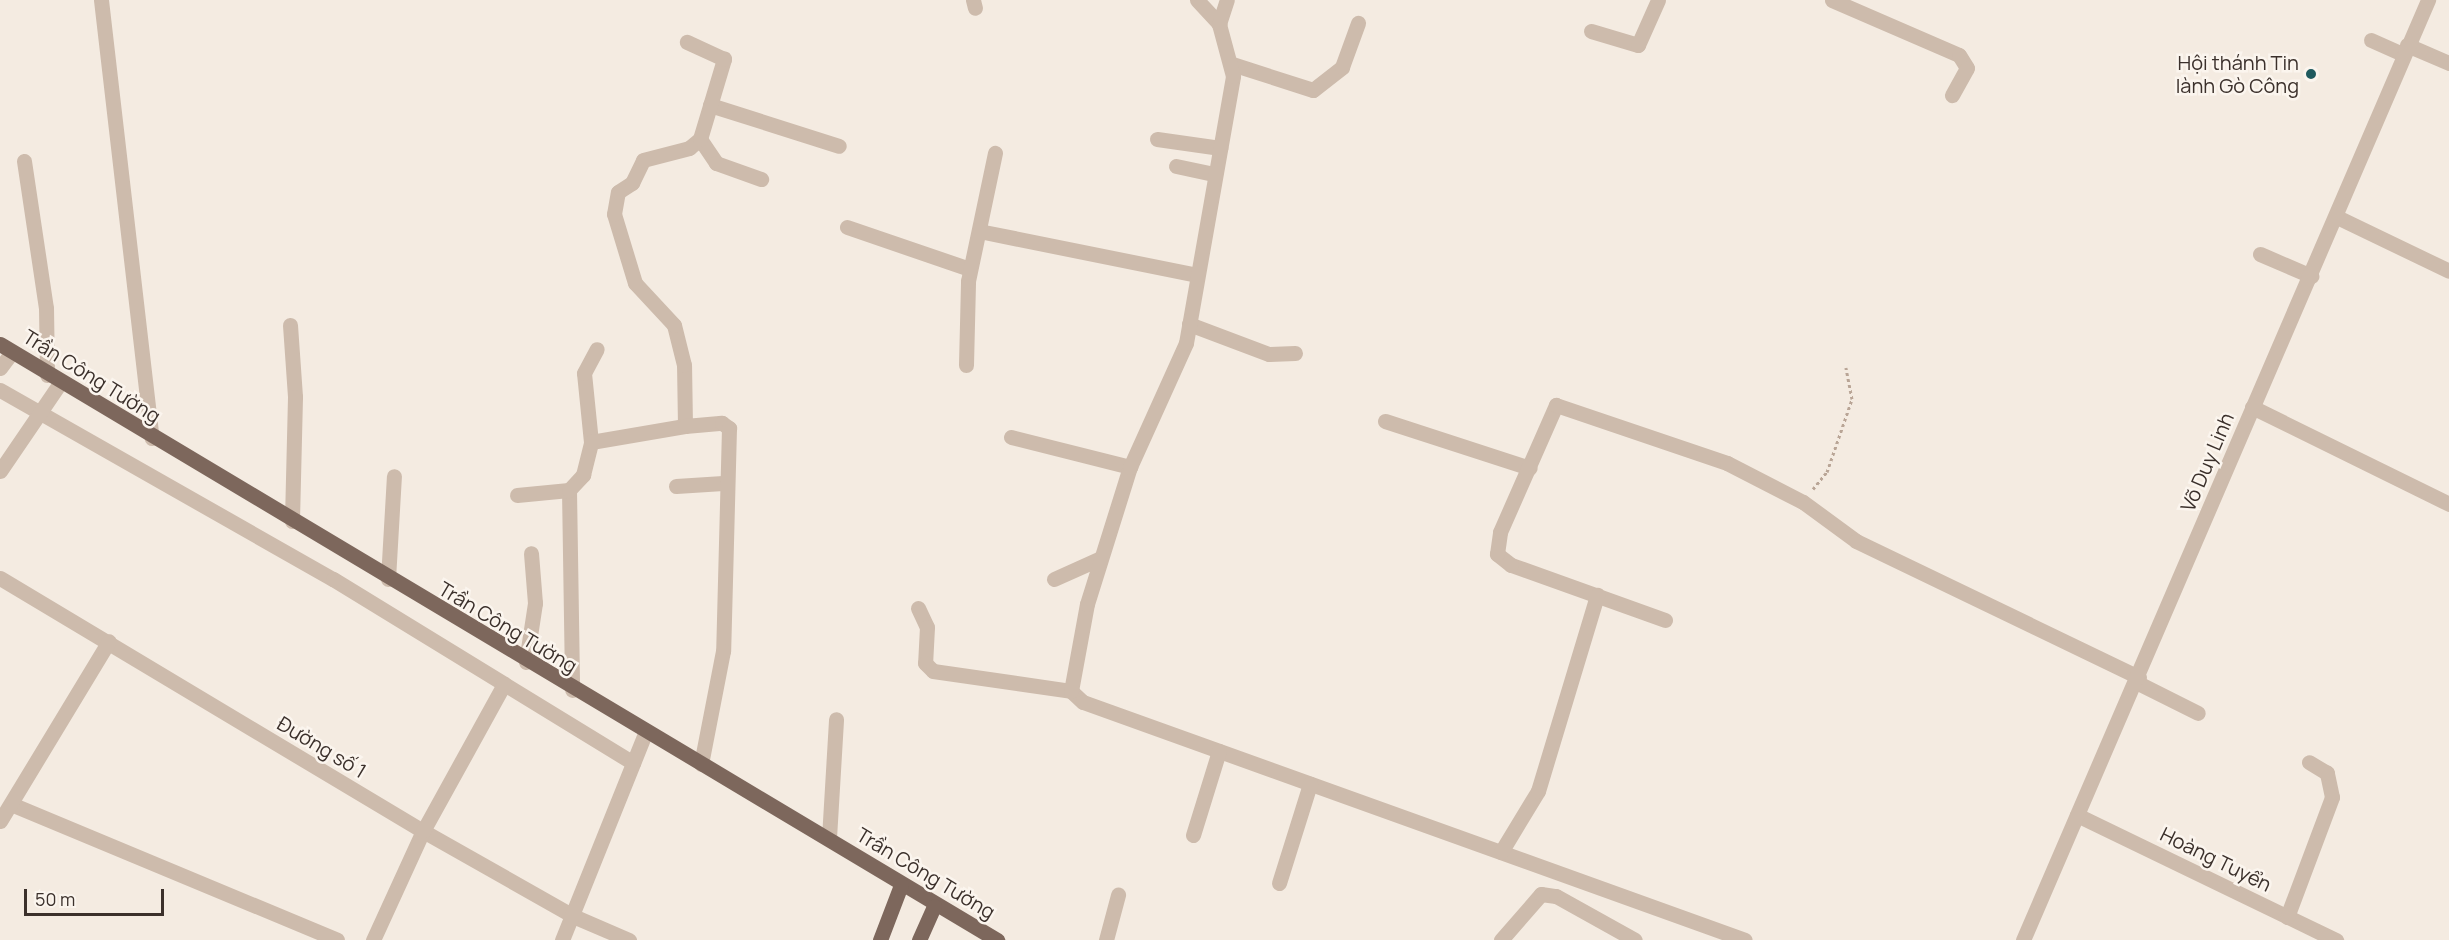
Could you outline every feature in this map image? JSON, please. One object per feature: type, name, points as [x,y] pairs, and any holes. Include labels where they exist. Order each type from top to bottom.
[{"type":"main road","name":"Trần Công Tường","points":[[6,348],[53,379],[645,734],[829,838],[934,906],[997,940]]},
{"type":"main road","points":[[880,940],[902,885]]},
{"type":"main road","points":[[919,940],[934,906]]},
{"type":"street","points":[[101,0],[152,438]]},
{"type":"street","points":[[1071,691],[1087,604],[1130,467],[1186,343],[1190,324],[1232,64],[1219,24],[1197,0]]},
{"type":"street","points":[[1219,24],[1227,0]]},
{"type":"street","points":[[1591,31],[1638,45],[1658,0]]},
{"type":"street","points":[[1832,0],[1959,55],[1967,68],[1952,95]]},
{"type":"street","name":"Võ Duy Linh","points":[[2023,940],[2138,680],[2252,407],[2337,217],[2405,50],[2428,0]]},
{"type":"street","points":[[1232,64],[1313,90],[1342,66],[1358,23]]},
{"type":"street","points":[[2371,40],[2449,63]]},
{"type":"street","points":[[686,426],[684,365],[670,319],[635,283],[614,214],[615,198],[632,183],[643,160],[689,148],[700,139],[723,58],[687,42]]},
{"type":"street","points":[[710,105],[839,146]]},
{"type":"street","points":[[700,139],[716,163],[761,179]]},
{"type":"street","points":[[1157,139],[1220,148]]},
{"type":"street","points":[[966,365],[970,269],[995,153]]},
{"type":"street","points":[[0,471],[38,412],[53,379],[46,308],[24,161]]},
{"type":"street","points":[[1176,165],[1214,174]]},
{"type":"street","points":[[2337,217],[2449,270]]},
{"type":"street","points":[[847,227],[970,269]]},
{"type":"street","points":[[979,231],[1197,275]]},
{"type":"street","points":[[2260,254],[2311,276]]},
{"type":"street","points":[[1190,324],[1269,354],[1294,353]]},
{"type":"street","points":[[290,325],[295,397],[292,521]]},
{"type":"street","points":[[0,368],[6,348]]},
{"type":"street","points":[[517,495],[569,490],[583,475],[591,442],[584,373],[597,349]]},
{"type":"street","points":[[0,390],[333,579],[633,763]]},
{"type":"street","points":[[1665,620],[1511,565],[1497,554],[1500,532],[1530,468],[1550,412],[1562,405],[1727,463],[1803,502],[1840,529],[2138,680],[2198,713]]},
{"type":"street","points":[[2252,407],[2449,504]]},
{"type":"street","points":[[1385,421],[1530,468]]},
{"type":"street","points":[[591,442],[686,426],[722,423],[729,428],[723,483],[723,651],[701,764]]},
{"type":"street","points":[[1011,437],[1130,467]]},
{"type":"street","points":[[388,579],[394,476]]},
{"type":"street","points":[[676,486],[723,483]]},
{"type":"street","points":[[569,490],[572,690]]},
{"type":"street","points":[[526,662],[535,603],[531,553]]},
{"type":"street","points":[[1054,579],[1101,558]]},
{"type":"street","name":"Đường số 1","points":[[0,578],[109,641],[423,831],[573,916],[629,940]]},
{"type":"street","points":[[1501,852],[1538,790],[1597,595]]},
{"type":"street","points":[[918,608],[927,627],[925,663],[933,671],[1071,691],[1083,702],[1745,940]]},
{"type":"street","points":[[0,821],[109,641]]},
{"type":"street","points":[[373,940],[423,831],[504,684]]},
{"type":"street","points":[[829,838],[836,718]]},
{"type":"street","points":[[562,940],[645,734]]},
{"type":"street","points":[[1193,835],[1219,751]]},
{"type":"street","points":[[2287,917],[2332,797],[2327,773],[2309,762]]},
{"type":"street","points":[[1279,883],[1310,783]]},
{"type":"street","points":[[11,804],[337,940]]},
{"type":"street","name":"Hoàng Tuyển","points":[[2077,815],[2336,940]]},
{"type":"street","points":[[1501,940],[1541,894],[1556,896],[1635,940]]},
{"type":"street","points":[[1106,940],[1118,895]]},
{"type":"path","points":[[1803,502],[1827,472],[1839,441],[1852,399],[1846,368]]},
{"type":"place","name":"Hội thánh Tin lành Gò Công","points":[[2311,74]]}]
